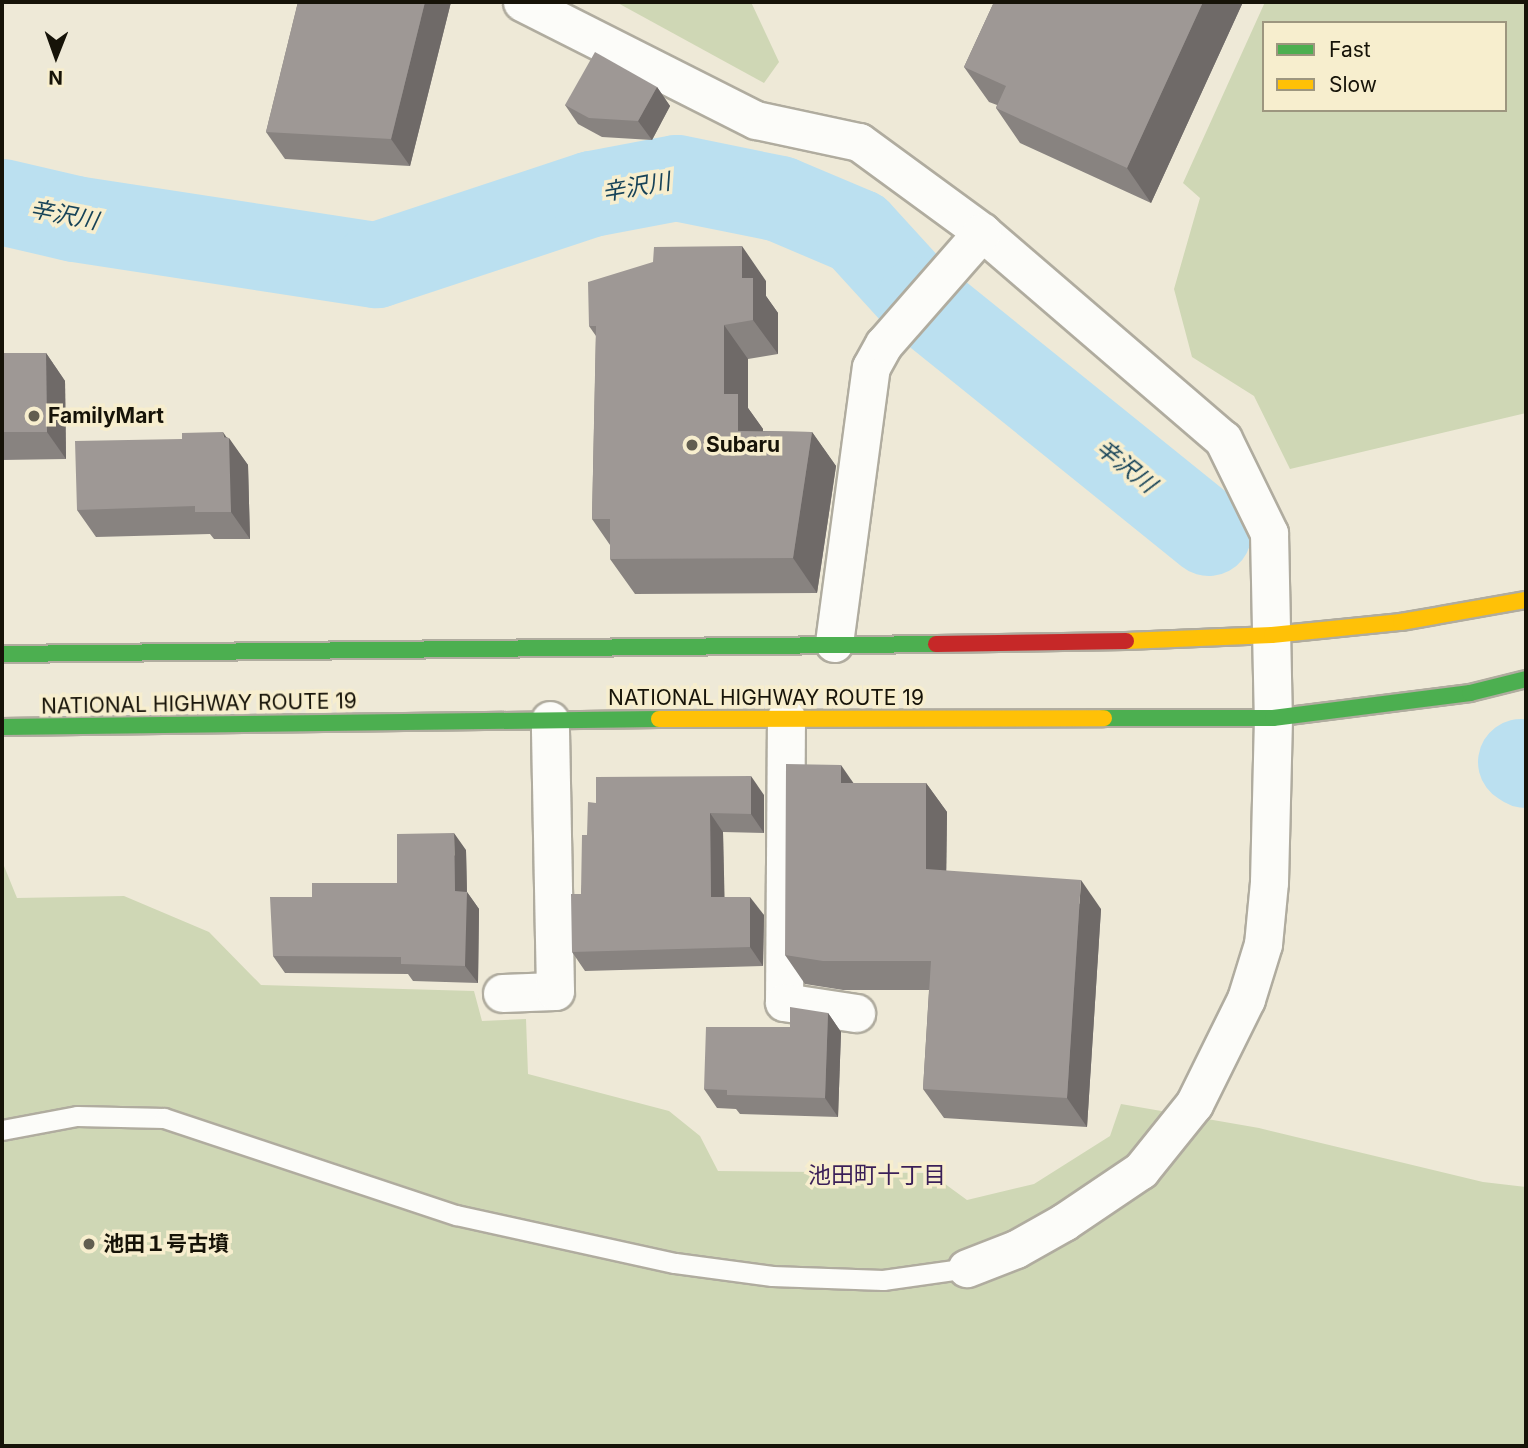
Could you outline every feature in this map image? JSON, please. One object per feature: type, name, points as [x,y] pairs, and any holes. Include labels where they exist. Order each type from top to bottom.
[{"type":"highway","points":[[2,654],[834,643],[1036,645],[1272,635],[1401,622],[1526,600]]},
{"type":"highway","name":"NATIONAL HIGHWAY ROUTE 19","points":[[2,727],[786,717],[1273,718],[1470,693],[1526,679]]},
{"type":"street","points":[[522,2],[756,120],[859,142],[982,232],[1223,439],[1269,533],[1273,718],[1263,944],[1246,999],[1194,1104],[1141,1170],[1064,1222],[1016,1249],[967,1268]]},
{"type":"street","points":[[834,643],[872,367],[884,344],[982,232]]},
{"type":"street","points":[[786,717],[784,1002],[856,1013]]},
{"type":"street","points":[[502,993],[555,991],[550,720]]},
{"type":"lane","points":[[2,1130],[77,1116],[164,1118],[456,1215],[687,1264],[772,1276],[883,1280],[967,1268]]},
{"type":"green space","points":[[616,2],[751,2],[779,62],[764,83]]},
{"type":"green space","points":[[1265,2],[1526,2],[1526,413],[1290,469],[1254,396],[1192,357],[1174,289],[1200,198],[1183,183]]},
{"type":"green space","points":[[2,861],[17,898],[124,896],[209,932],[261,985],[474,991],[482,1021],[526,1019],[528,1074],[669,1111],[700,1136],[718,1171],[930,1173],[967,1200],[1034,1184],[1110,1136],[1121,1104],[1259,1128],[1483,1182],[1526,1187],[1526,1446],[2,1446]]},
{"type":"building","points":[[298,2],[425,2],[391,139],[266,132]]},
{"type":"building","points":[[994,2],[1203,2],[1127,168],[996,108],[1006,86],[964,67]]},
{"type":"building","points":[[595,52],[657,87],[638,121],[589,118],[565,105]]},
{"type":"building","name":"Subaru","points":[[742,246],[742,278],[753,278],[753,320],[724,325],[724,394],[738,394],[738,431],[812,432],[793,558],[610,559],[610,519],[592,519],[596,326],[589,326],[588,282],[653,262],[654,247]]},
{"type":"building","points":[[2,353],[46,353],[47,432],[2,432]]},
{"type":"building","points":[[223,432],[223,437],[229,438],[231,512],[195,512],[195,506],[77,510],[75,441],[182,439],[182,433]]},
{"type":"building","points":[[786,764],[841,765],[841,783],[926,783],[926,869],[1081,880],[1067,1098],[923,1089],[931,961],[823,961],[785,955]]},
{"type":"building","points":[[751,776],[751,814],[710,813],[711,897],[750,897],[750,947],[572,952],[571,894],[581,894],[582,835],[587,835],[588,802],[596,803],[596,777]]},
{"type":"building","points":[[454,833],[455,891],[467,892],[465,966],[401,964],[401,957],[273,956],[270,897],[312,897],[312,883],[397,883],[397,834]]},
{"type":"building","points":[[790,1007],[828,1013],[825,1098],[727,1095],[727,1090],[704,1089],[706,1027],[790,1027]]},
{"type":"waterway","name":"辛沢川","points":[[2,202],[75,219],[377,265],[592,194],[677,178],[780,199],[858,232],[920,300],[1209,533]]},
{"type":"waterway","name":"辛沢川","points":[[1521,762],[1526,765]]},
{"type":"traffic: fast","points":[[2,654],[936,644]]},
{"type":"traffic: fast","points":[[1104,718],[1273,718],[1470,693],[1526,679]]},
{"type":"traffic: fast","points":[[2,727],[659,719]]},
{"type":"traffic: slow","points":[[1126,641],[1272,635],[1401,622],[1526,600]]},
{"type":"traffic: slow","points":[[659,719],[1104,718]]},
{"type":"traffic: jam","points":[[936,644],[1126,641]]},
{"type":"place","name":"FamilyMart","points":[[34,416]]},
{"type":"place","name":"Subaru","points":[[692,445]]},
{"type":"place","name":"池田１号古墳","points":[[89,1244]]},
{"type":"district","name":"池田町十丁目","points":[[877,1175]]}]
